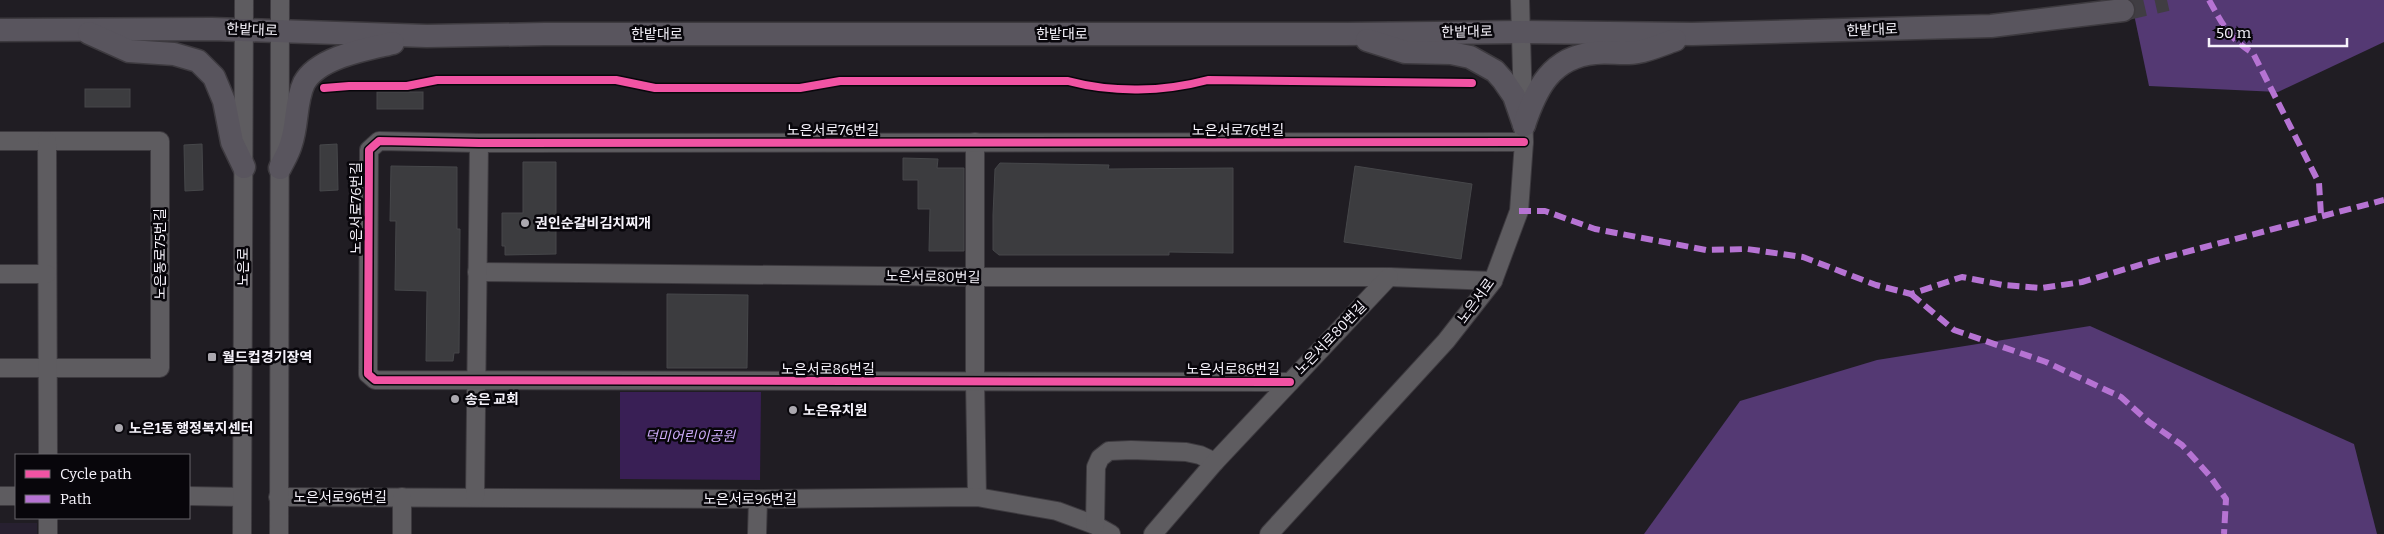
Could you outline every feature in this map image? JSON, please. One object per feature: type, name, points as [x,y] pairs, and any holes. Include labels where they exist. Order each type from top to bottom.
[{"type":"main road","name":"한밭대로","points":[[0,30],[244,30],[427,36],[545,34],[1347,34],[1521,32],[1692,34],[1990,26],[2123,10]]},
{"type":"main road","points":[[84,30],[129,51],[174,54],[198,61],[214,77],[224,101],[232,142],[244,167]]},
{"type":"main road","points":[[1347,34],[1405,52],[1451,53],[1470,57],[1495,71],[1514,96],[1524,134]]},
{"type":"main road","points":[[1524,134],[1534,96],[1547,76],[1570,60],[1593,53],[1637,52],[1692,34]]},
{"type":"main road","points":[[280,168],[292,143],[304,83],[312,73],[332,60],[356,51],[427,36]]},
{"type":"street","name":"노은로","points":[[242,534],[244,0]]},
{"type":"street","points":[[279,534],[280,0]]},
{"type":"street","name":"노은서로","points":[[1269,534],[1446,341],[1493,281],[1519,211],[1524,134],[1520,0]]},
{"type":"street","name":"노은서로76번길","points":[[368,374],[369,150],[379,142],[975,142],[1524,134]]},
{"type":"street","name":"노은동로75번길","points":[[0,140],[160,140],[160,368],[0,368]]},
{"type":"street","points":[[47,140],[48,454]]},
{"type":"street","points":[[975,142],[977,497]]},
{"type":"street","points":[[474,498],[479,143]]},
{"type":"street","name":"노은서로80번길","points":[[477,272],[976,277],[1389,277],[1493,281]]},
{"type":"street","points":[[0,274],[47,274]]},
{"type":"street","name":"노은서로80번길","points":[[1154,534],[1215,462],[1389,277]]},
{"type":"street","name":"노은서로86번길","points":[[368,374],[375,380],[476,381],[1290,382]]},
{"type":"street","points":[[1095,525],[1096,467],[1100,458],[1109,451],[1186,452],[1215,462]]},
{"type":"street","points":[[0,496],[15,496]]},
{"type":"street","points":[[190,496],[242,496]]},
{"type":"street","name":"노은서로96번길","points":[[278,497],[758,499],[977,497],[1057,511],[1095,525],[1110,534]]},
{"type":"street","name":"노은서로96번길","points":[[402,497],[402,534]]},
{"type":"street","points":[[757,534],[758,499]]},
{"type":"street","points":[[48,519],[48,534]]},
{"type":"shaded area","points":[[2131,0],[2384,0],[2384,42],[2278,92],[2149,86]]},
{"type":"shaded area","points":[[2090,326],[2354,444],[2377,534],[1644,534],[1740,401],[1877,360]]},
{"type":"shaded area","points":[[0,523],[37,523],[37,534],[0,534]]},
{"type":"green space","name":"덕미어린이공원","points":[[620,392],[761,392],[760,480],[620,479]]},
{"type":"building","points":[[85,89],[130,89],[130,107],[85,107]]},
{"type":"building","points":[[377,92],[423,92],[423,109],[377,109]]},
{"type":"building","points":[[202,144],[203,190],[185,191],[184,145]]},
{"type":"building","points":[[337,144],[338,190],[320,191],[320,145]]},
{"type":"building","points":[[903,158],[938,159],[937,168],[964,168],[964,251],[929,251],[930,209],[918,209],[918,180],[903,180]]},
{"type":"building","points":[[523,162],[556,162],[556,254],[505,255],[505,246],[502,246],[502,213],[523,213]]},
{"type":"building","points":[[1000,163],[1109,165],[1108,169],[1233,168],[1233,253],[1169,252],[1169,255],[999,255],[993,250],[993,215],[995,169]]},
{"type":"building","points":[[391,166],[457,167],[457,229],[460,229],[459,353],[454,353],[453,361],[426,361],[427,291],[395,290],[396,221],[390,221]]},
{"type":"building","points":[[1355,166],[1472,184],[1461,259],[1344,242]]},
{"type":"building","points":[[667,294],[748,295],[747,368],[667,368]]},
{"type":"tunnel","points":[[2123,10],[2167,0]]},
{"type":"marked path","points":[[2209,0],[2232,36],[2253,53],[2319,183],[2321,215]]},
{"type":"marked path","points":[[1519,211],[1545,211],[1595,229],[1706,250],[1747,249],[1803,257],[1876,285],[1911,294],[1962,277],[2003,285],[2042,288],[2082,282],[2163,258],[2384,200]]},
{"type":"marked path","points":[[1911,294],[1954,330],[2046,362],[2121,397],[2149,422],[2182,445],[2209,475],[2226,499],[2224,534]]},
{"type":"cycle path","points":[[324,88],[407,86],[437,80],[616,80],[655,88],[800,88],[840,81],[1068,81],[1103,88],[1138,90],[1173,87],[1208,80],[1472,83]]},
{"type":"cycle path","points":[[1290,382],[375,380],[368,374],[369,150],[379,141],[479,143],[1524,142]]},
{"type":"place","name":"권인순갈비김치찌개","points":[[525,223]]},
{"type":"place","name":"월드컵경기장역","points":[[212,357]]},
{"type":"place","name":"송은 교회","points":[[455,399]]},
{"type":"place","name":"노은유치원","points":[[793,410]]},
{"type":"place","name":"노은1동 행정복지센터","points":[[119,428]]}]
